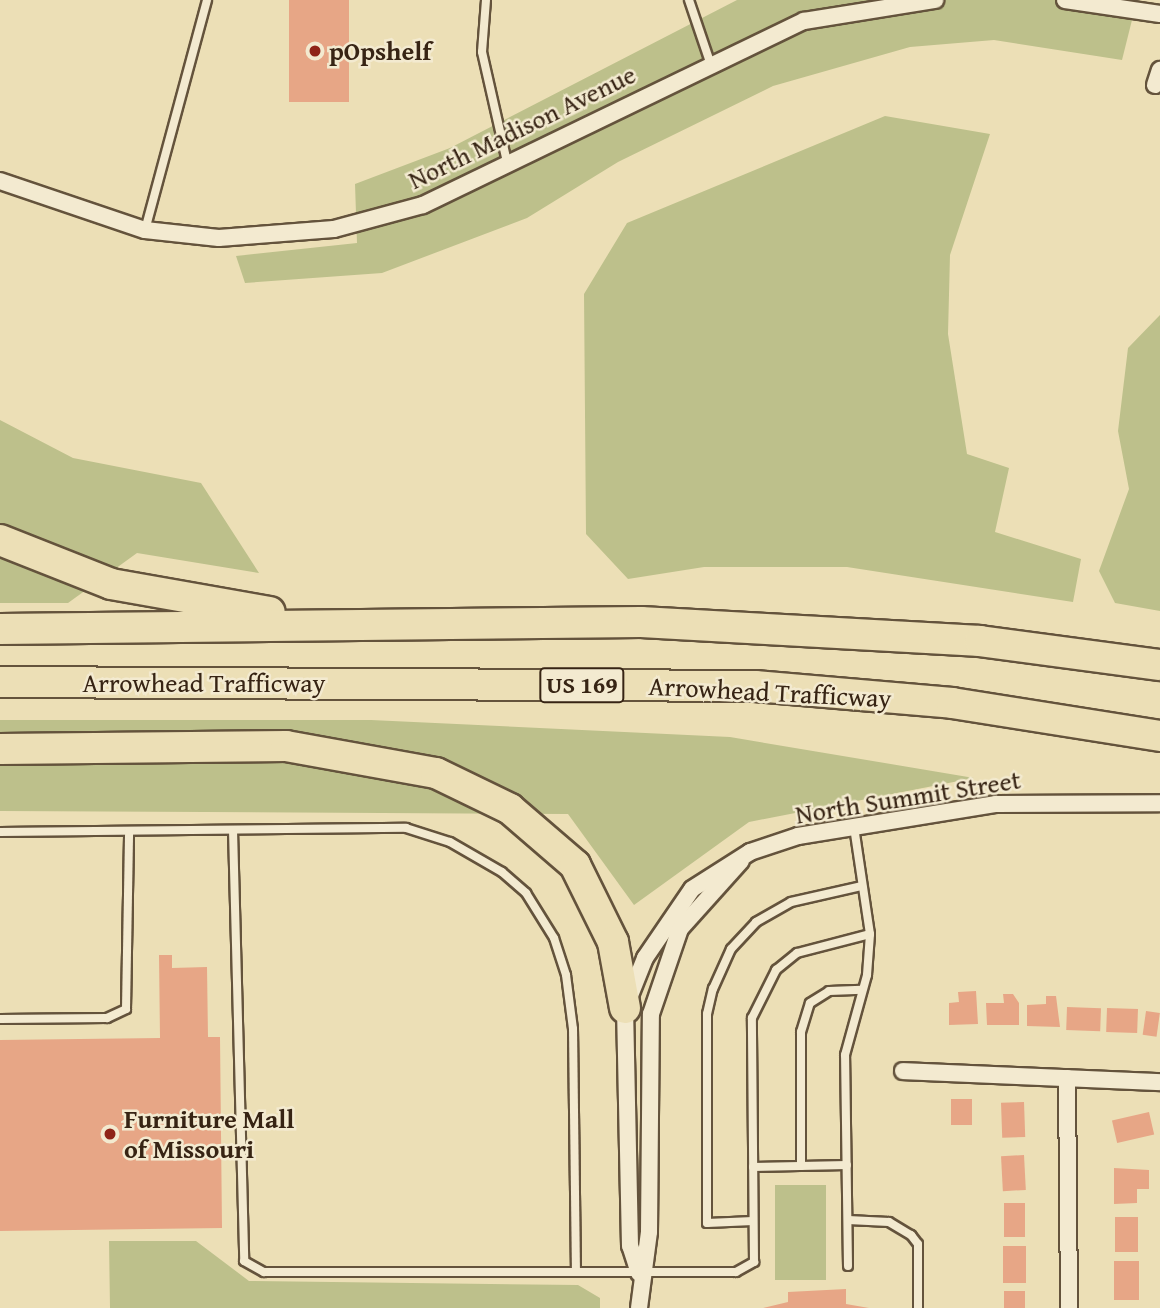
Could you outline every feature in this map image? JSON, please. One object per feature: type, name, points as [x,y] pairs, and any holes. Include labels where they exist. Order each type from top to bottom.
[{"type":"highway","points":[[0,540],[111,584],[343,625]]},
{"type":"highway","name":"Arrowhead Trafficway","points":[[0,629],[641,622],[790,628],[979,641],[1160,665]]},
{"type":"highway","name":"Arrowhead Trafficway","points":[[0,682],[755,686],[952,703],[1160,736]]},
{"type":"highway","points":[[0,749],[286,746],[436,773],[510,809],[575,865],[613,942],[638,1011]]},
{"type":"street","name":"North Madison Avenue","points":[[0,181],[145,230],[219,239],[334,229],[423,205],[710,62],[804,21],[935,0]]},
{"type":"street","points":[[1065,0],[1160,14]]},
{"type":"street","name":"North Summit Street","points":[[638,1011],[670,914],[716,869],[750,852],[854,827],[996,804],[1160,803]]},
{"type":"street","points":[[639,1273],[630,1245],[638,1011],[680,929],[750,852]]},
{"type":"street","points":[[638,1011],[649,1233],[639,1273],[639,1308]]},
{"type":"street","points":[[903,1071],[1160,1082]]},
{"type":"street","points":[[1067,1078],[1069,1308]]},
{"type":"lane","points":[[145,230],[207,0]]},
{"type":"lane","points":[[486,0],[484,65],[507,162]]},
{"type":"lane","points":[[689,0],[710,62]]},
{"type":"lane","points":[[848,1266],[845,1055],[862,990],[870,934],[854,827]]},
{"type":"lane","points":[[233,830],[244,1261],[264,1272],[736,1272],[754,1262],[752,1018],[762,992],[797,953],[870,934]]},
{"type":"lane","points":[[0,832],[415,830],[450,842],[526,893],[554,938],[572,1018],[576,1272]]},
{"type":"lane","points":[[0,1019],[107,1018],[126,1009],[129,831]]},
{"type":"lane","points":[[753,1221],[706,1223],[707,1014],[713,989],[732,948],[756,922],[791,902],[862,886]]},
{"type":"lane","points":[[801,1166],[801,1032],[810,1003],[829,991],[862,990]]},
{"type":"lane","points":[[753,1167],[847,1165]]},
{"type":"lane","points":[[848,1220],[890,1222],[911,1235],[918,1244],[918,1308]]},
{"type":"green space","points":[[737,0],[1137,0],[1122,60],[994,40],[910,47],[773,86],[618,162],[527,218],[382,273],[245,283],[236,256],[357,243],[355,184],[450,148]]},
{"type":"green space","points":[[885,116],[990,134],[950,255],[948,334],[967,454],[1009,468],[995,532],[1081,559],[1073,602],[847,567],[704,567],[628,579],[586,534],[584,294],[627,223]]},
{"type":"green space","points":[[1160,315],[1160,611],[1115,603],[1099,571],[1129,489],[1118,431],[1128,348]]},
{"type":"green space","points":[[0,420],[73,458],[201,483],[259,573],[137,553],[68,603],[0,603]]},
{"type":"green space","points":[[0,720],[371,720],[730,737],[974,778],[749,822],[634,905],[568,814],[0,811]]},
{"type":"green space","points":[[775,1185],[826,1185],[826,1280],[775,1280]]},
{"type":"green space","points":[[109,1241],[196,1241],[249,1281],[578,1285],[600,1298],[600,1308],[110,1308]]},
{"type":"building","name":"pOpshelf","points":[[289,0],[349,0],[349,102],[289,102]]},
{"type":"building","name":"Furniture Mall of Missouri","points":[[159,955],[172,955],[172,968],[207,967],[208,1037],[220,1037],[222,1228],[0,1231],[0,1040],[160,1038]]},
{"type":"building","points":[[976,991],[978,1024],[949,1025],[949,1003],[959,1002],[958,992]]},
{"type":"building","points":[[1003,994],[1013,994],[1019,1003],[1019,1025],[987,1025],[986,1003],[1004,1003]]},
{"type":"building","points":[[1046,996],[1056,996],[1060,1027],[1027,1026],[1027,1005],[1046,1004]]},
{"type":"building","points":[[1067,1007],[1101,1008],[1100,1031],[1066,1030]]},
{"type":"building","points":[[1107,1008],[1138,1009],[1137,1033],[1106,1032]]},
{"type":"building","points":[[1146,1011],[1160,1013],[1157,1037],[1143,1035]]},
{"type":"building","points":[[951,1099],[972,1099],[972,1125],[951,1125]]},
{"type":"building","points":[[1024,1102],[1025,1137],[1002,1138],[1001,1103]]},
{"type":"building","points":[[1149,1112],[1154,1134],[1117,1143],[1112,1121]]},
{"type":"building","points":[[1024,1155],[1026,1190],[1003,1191],[1001,1156]]},
{"type":"building","points":[[1114,1168],[1149,1170],[1149,1189],[1137,1189],[1137,1203],[1114,1204]]},
{"type":"building","points":[[1004,1203],[1025,1203],[1025,1237],[1004,1237]]},
{"type":"building","points":[[1115,1217],[1138,1217],[1138,1252],[1115,1252]]},
{"type":"building","points":[[1003,1246],[1026,1246],[1026,1283],[1003,1283]]},
{"type":"building","points":[[1114,1261],[1139,1261],[1139,1300],[1114,1300]]},
{"type":"building","points":[[846,1289],[846,1304],[869,1308],[763,1308],[788,1302],[788,1292]]},
{"type":"building","points":[[1004,1291],[1025,1291],[1025,1308],[1004,1308]]},
{"type":"place","name":"pOpshelf","points":[[315,51]]},
{"type":"place","name":"Furniture Mall of Missouri","points":[[110,1134]]}]
